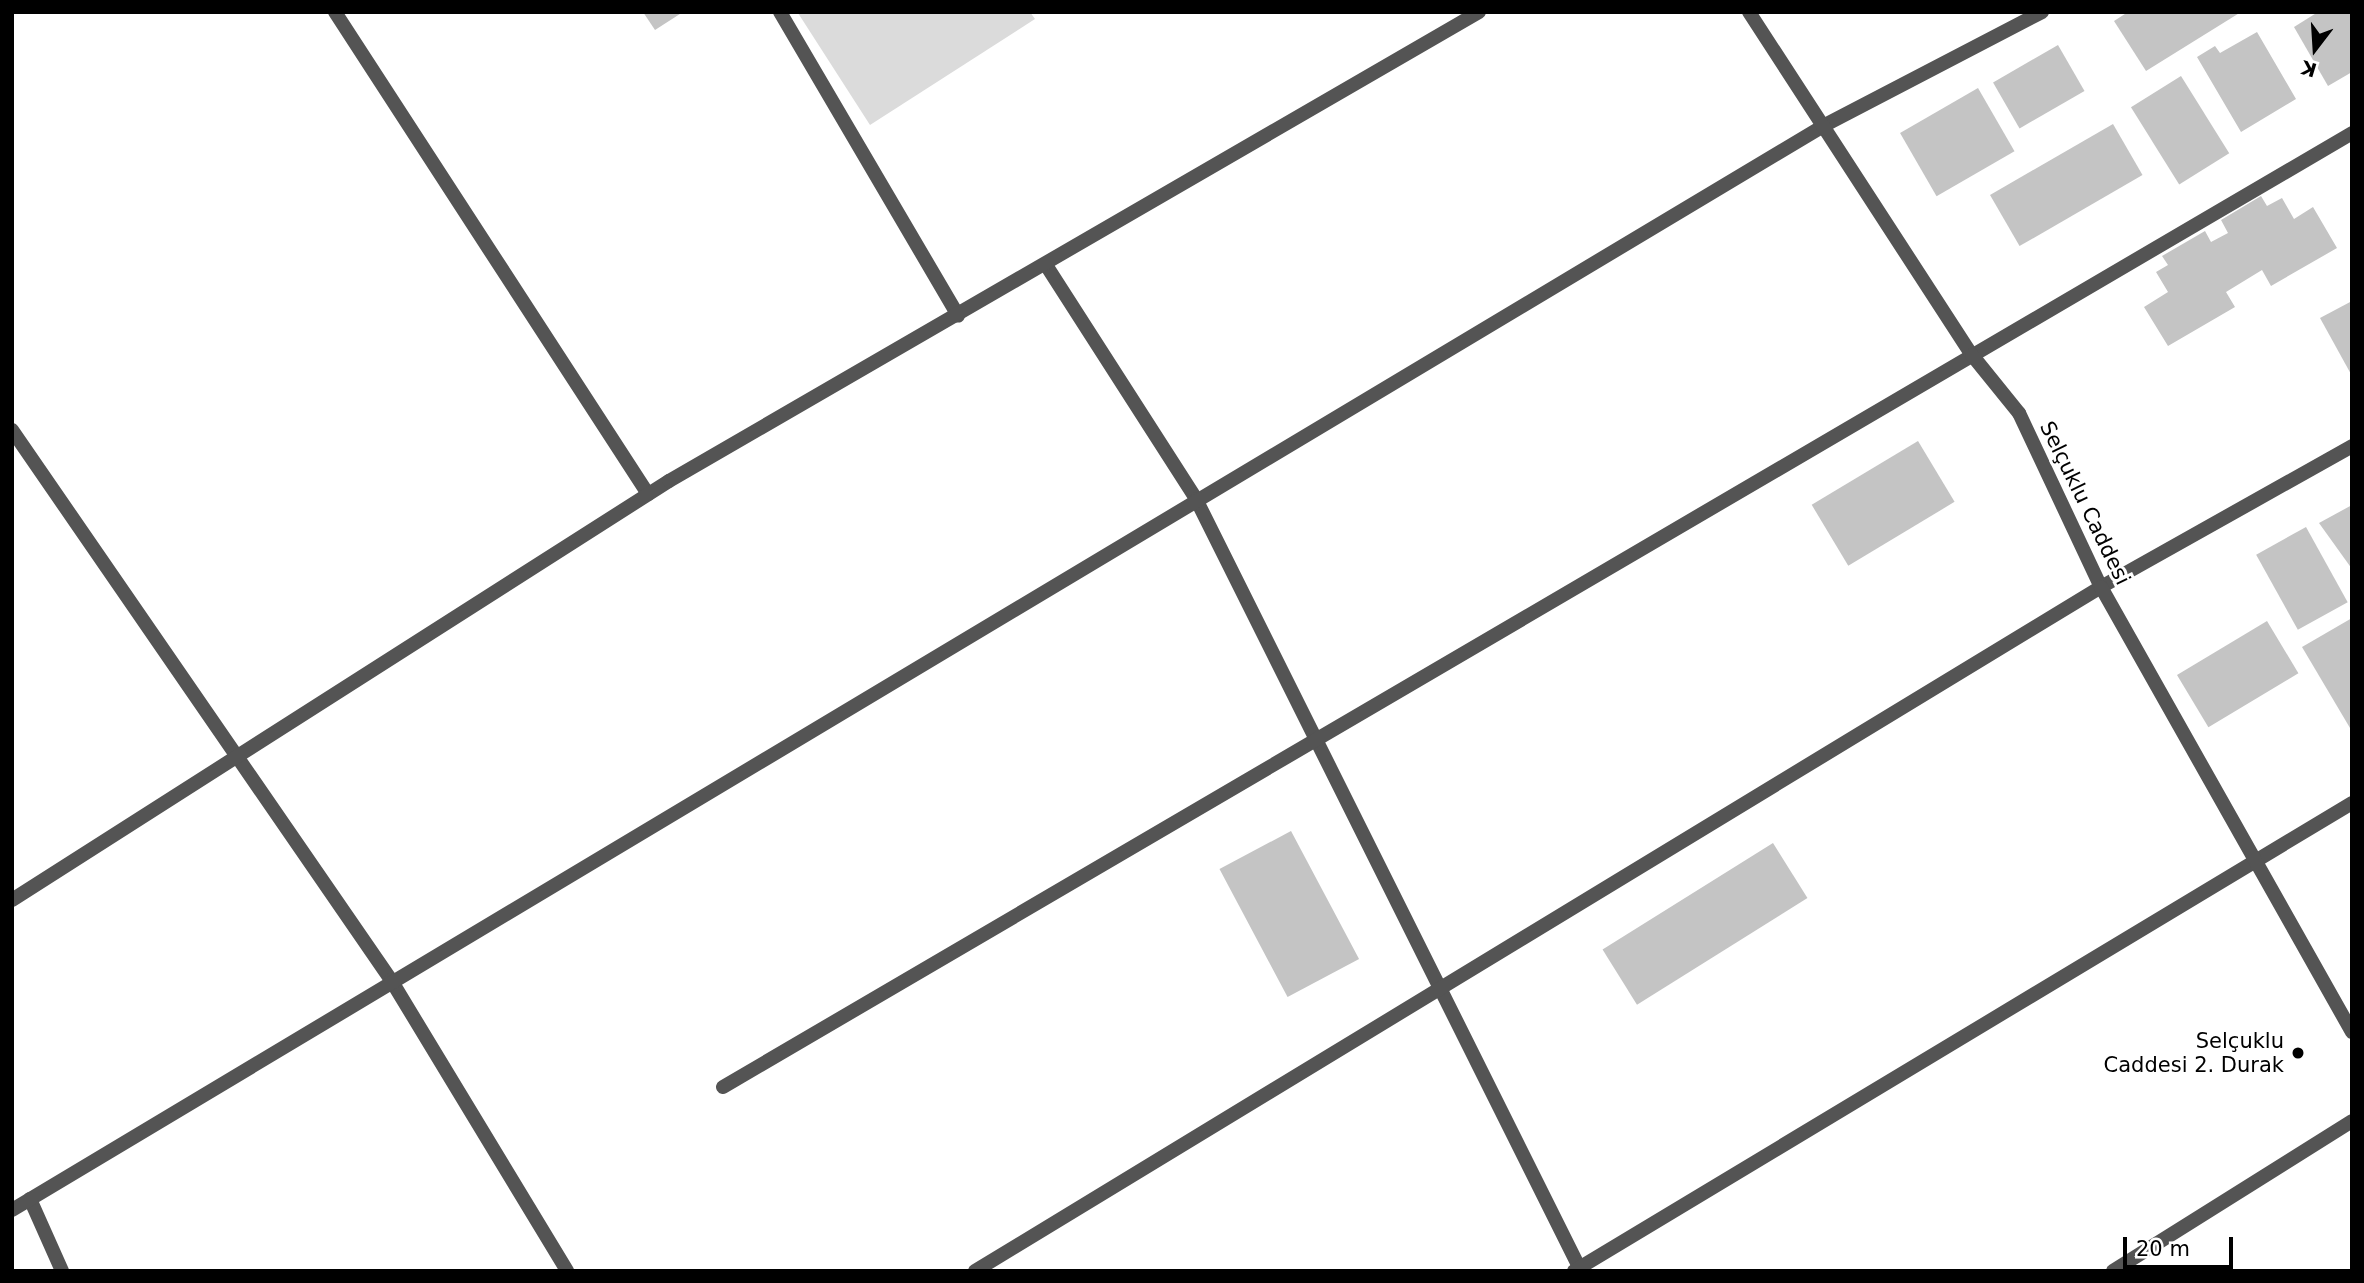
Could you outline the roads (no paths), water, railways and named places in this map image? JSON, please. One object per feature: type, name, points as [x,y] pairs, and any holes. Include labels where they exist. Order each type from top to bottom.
[{"type":"street","points":[[334,12],[648,494]]},
{"type":"street","points":[[780,12],[958,316]]},
{"type":"street","points":[[12,900],[648,494],[1479,12]]},
{"type":"street","name":"Selçuklu Caddesi","points":[[1749,12],[1972,355],[2018,413],[2101,587],[2352,1032]]},
{"type":"street","points":[[12,1210],[391,980],[1823,125],[2042,12]]},
{"type":"street","points":[[723,1087],[1316,743],[2352,133]]},
{"type":"street","points":[[1046,265],[1196,499],[1578,1270],[2352,803]]},
{"type":"street","points":[[12,430],[234,756],[391,980],[567,1271]]},
{"type":"street","points":[[975,1271],[1439,992],[2101,587],[2352,446]]},
{"type":"street","points":[[2113,1271],[2352,1121]]},
{"type":"street","points":[[30,1199],[62,1271]]},
{"type":"place","name":"Selçuklu Caddesi 2. Durak","points":[[2298,1053]]}]
